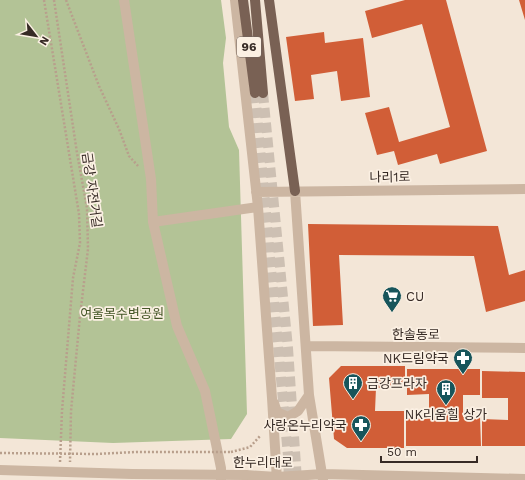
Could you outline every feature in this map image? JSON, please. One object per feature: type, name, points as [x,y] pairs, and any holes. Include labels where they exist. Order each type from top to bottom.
[{"type":"main road","name":"96","points":[[244,0],[259,93],[255,0]]},
{"type":"main road","points":[[269,0],[295,191]]},
{"type":"street","points":[[124,0],[151,179],[153,222],[176,326],[205,391],[221,480]]},
{"type":"street","points":[[235,0],[258,208],[277,478]]},
{"type":"street","name":"나리1로","points":[[256,192],[525,189]]},
{"type":"street","points":[[295,191],[309,395],[323,477]]},
{"type":"street","points":[[153,222],[258,208]]},
{"type":"street","name":"한솔동로","points":[[306,346],[525,348]]},
{"type":"street","points":[[272,398],[277,412],[288,417],[298,411],[309,395]]},
{"type":"street","name":"한누리대로","points":[[0,470],[132,474],[246,475],[277,478],[525,479]]},
{"type":"path","points":[[44,0],[79,214],[80,243],[73,278],[63,403],[60,464]]},
{"type":"path","name":"금강 자전거길","points":[[54,0],[77,153],[87,208],[88,250],[71,410],[70,467]]},
{"type":"path","points":[[66,0],[99,86],[119,129],[129,156],[151,179]]},
{"type":"path","points":[[0,453],[96,454],[136,452],[231,452],[250,446],[260,436]]},
{"type":"green space","name":"여울목수변공원","points":[[0,0],[221,0],[226,38],[223,63],[229,127],[239,150],[247,414],[231,439],[113,443],[0,438]]},
{"type":"building","points":[[405,0],[446,0],[487,151],[440,164],[437,154],[398,165],[394,151],[377,155],[365,113],[389,107],[399,142],[450,127],[422,24],[372,38],[365,11]]},
{"type":"building","points":[[519,0],[525,0],[525,20]]},
{"type":"building","points":[[324,32],[325,43],[363,38],[370,97],[341,101],[337,71],[311,75],[314,99],[295,101],[286,37]]},
{"type":"building","points":[[308,224],[498,226],[509,275],[525,270],[525,301],[486,312],[474,256],[339,255],[343,325],[313,326]]},
{"type":"building","name":"금강프라자","points":[[341,366],[405,366],[405,388],[376,388],[375,411],[404,411],[404,448],[347,448],[334,439],[329,378]]},
{"type":"building","name":"NK리움힐 상가","points":[[407,369],[480,369],[480,395],[463,395],[463,417],[480,417],[481,446],[406,446],[406,417],[429,417],[429,394],[407,395]]},
{"type":"building","points":[[482,371],[525,372],[525,446],[482,446],[482,419],[508,420],[508,398],[482,398]]},
{"type":"tunnel","points":[[255,93],[289,480]]},
{"type":"tunnel","points":[[263,93],[288,348],[297,480]]},
{"type":"place","name":"CU","points":[[392,313]]},
{"type":"place","name":"NK드림약국","points":[[463,375]]},
{"type":"place","name":"금강프라자","points":[[353,400]]},
{"type":"place","name":"NK리움힐 상가","points":[[446,406]]},
{"type":"place","name":"사랑온누리약국","points":[[361,442]]}]
